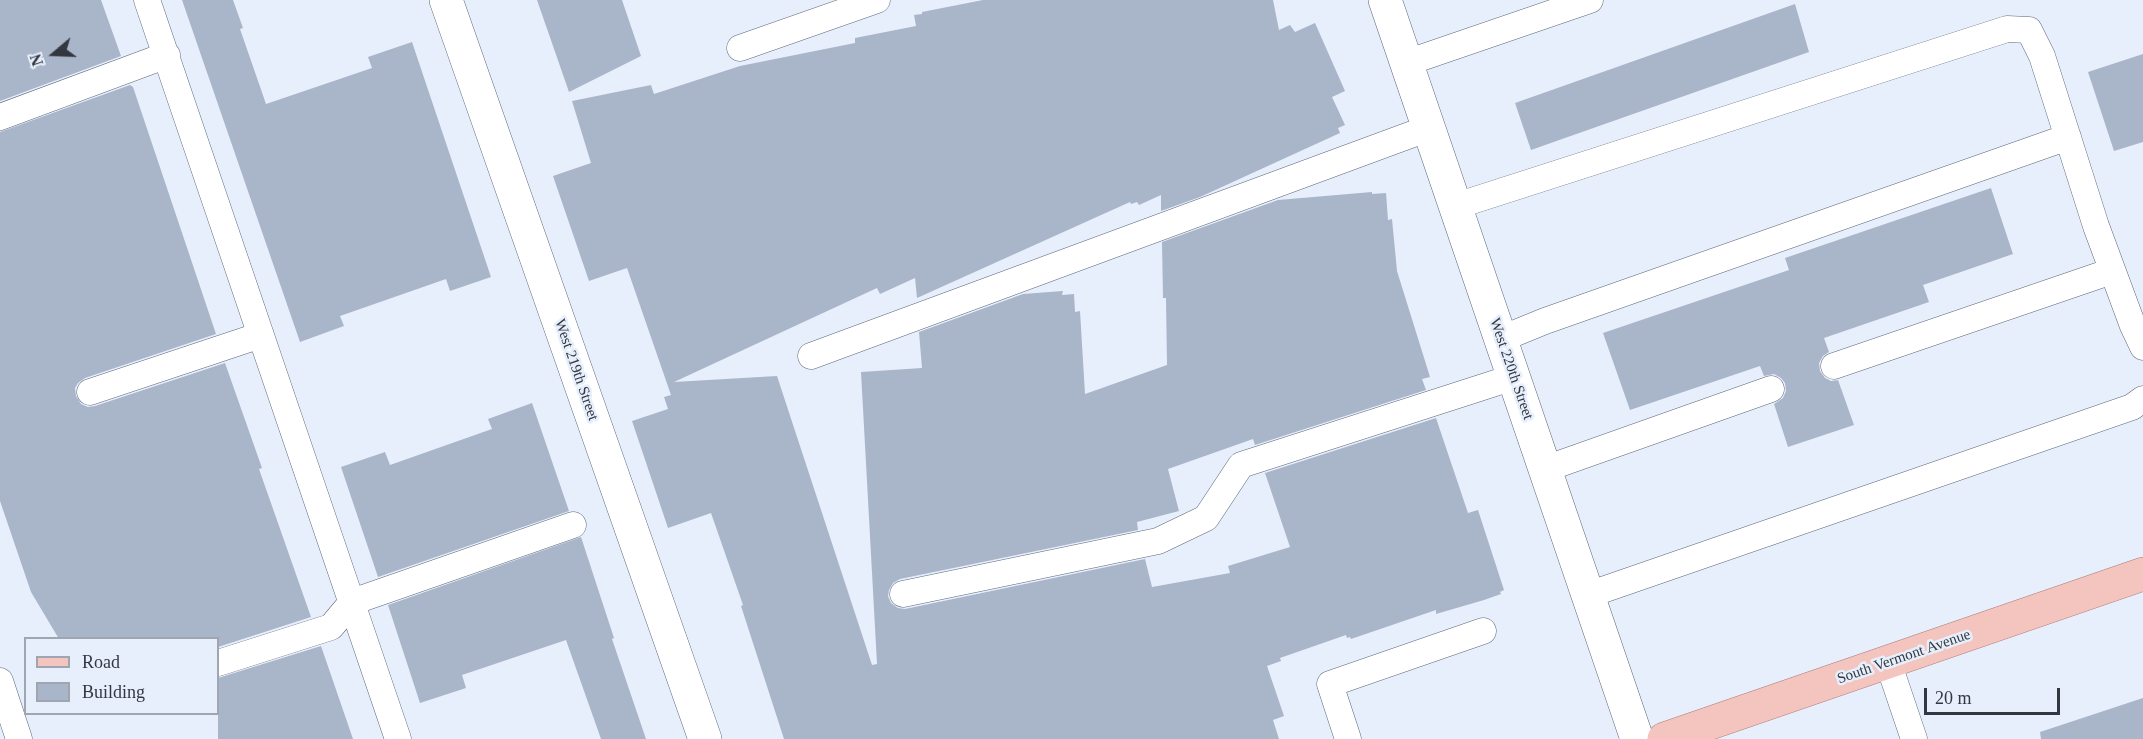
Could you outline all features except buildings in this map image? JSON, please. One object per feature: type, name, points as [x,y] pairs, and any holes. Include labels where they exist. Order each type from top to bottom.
[{"type":"main road","name":"South Vermont Avenue","points":[[1664,739],[2143,574]]},
{"type":"street","name":"West 219th Street","points":[[446,0],[705,739]]},
{"type":"street","name":"West 220th Street","points":[[1385,0],[1637,739]]},
{"type":"lane","points":[[147,0],[398,739]]},
{"type":"lane","points":[[740,48],[877,0]]},
{"type":"lane","points":[[1406,63],[1590,0]]},
{"type":"lane","points":[[1456,206],[2007,29],[2029,30],[2042,56],[2112,271],[2143,347]]},
{"type":"lane","points":[[0,117],[167,55]]},
{"type":"lane","points":[[811,356],[1429,128]]},
{"type":"lane","points":[[1501,339],[1545,321],[2068,137]]},
{"type":"lane","points":[[1834,366],[2112,271]]},
{"type":"lane","points":[[90,392],[261,335]]},
{"type":"lane","points":[[903,594],[1158,542],[1206,518],[1241,465],[1514,377]]},
{"type":"lane","points":[[1545,469],[1771,389]]},
{"type":"lane","points":[[1588,595],[2132,407],[2143,399]]},
{"type":"lane","points":[[219,663],[331,627],[352,602],[573,525]]},
{"type":"lane","points":[[1348,739],[1330,684],[1483,631]]},
{"type":"lane","points":[[1888,662],[1914,739]]},
{"type":"lane","points":[[0,681],[19,739]]}]
